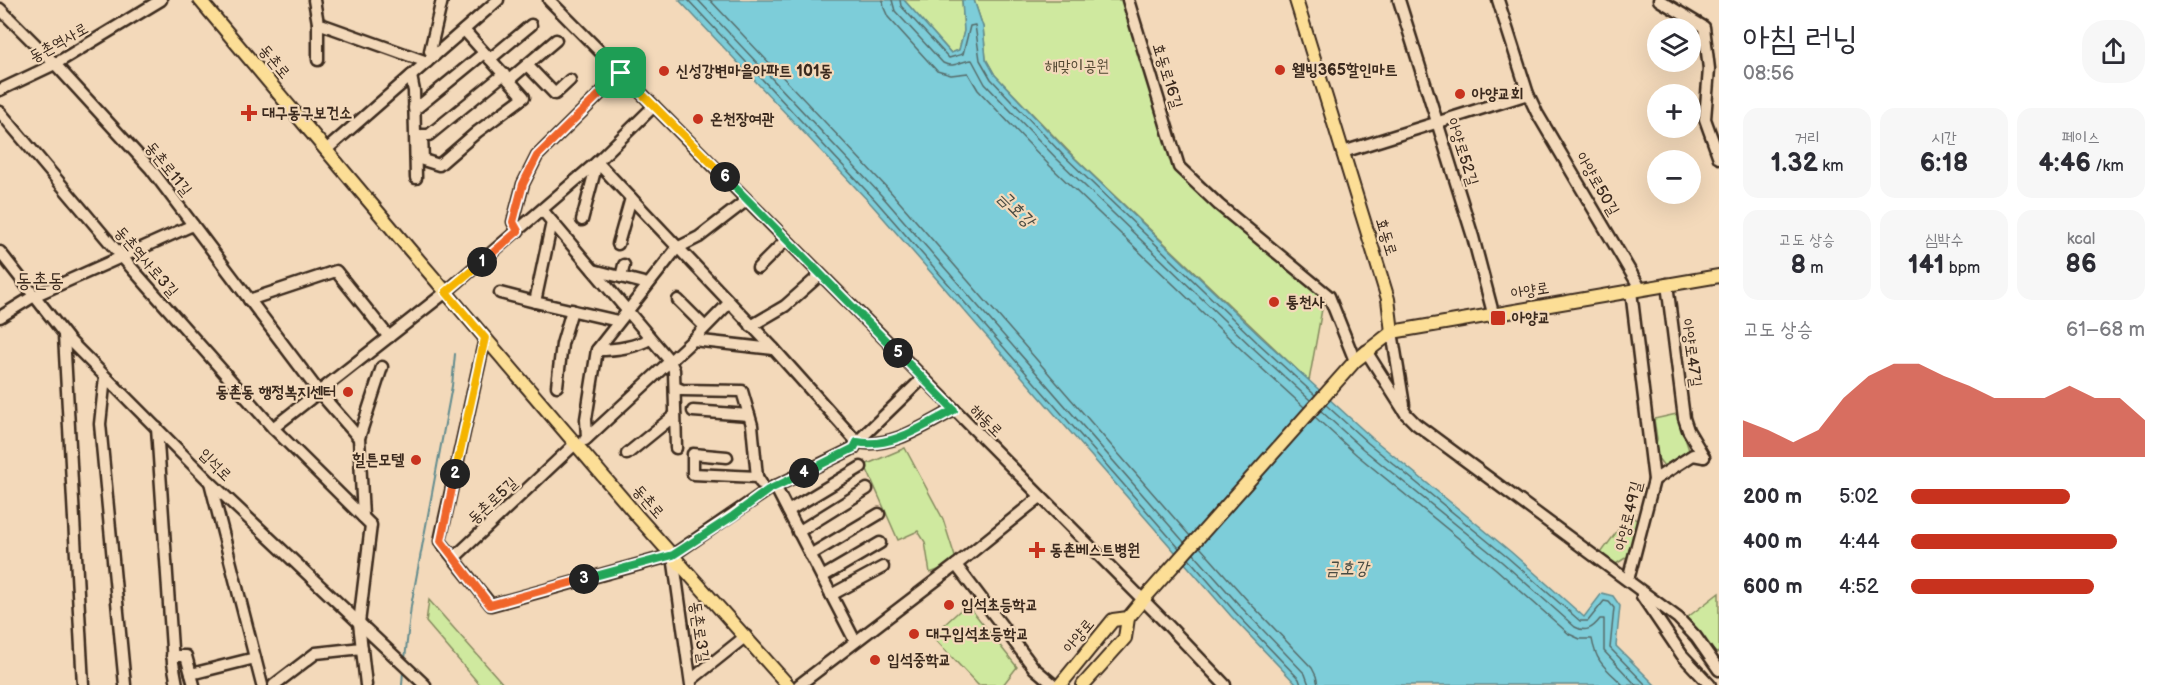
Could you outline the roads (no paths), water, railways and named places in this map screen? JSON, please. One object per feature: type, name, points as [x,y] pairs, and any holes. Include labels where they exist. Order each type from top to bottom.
[{"type":"main road","name":"동촌로","points":[[200,0],[485,338],[580,443],[673,555],[788,685]]},
{"type":"main road","name":"효동로","points":[[1296,0],[1388,299],[1392,332]]},
{"type":"main road","name":"아양로","points":[[1083,685],[1125,638],[1128,618],[1142,601],[1355,361],[1392,332],[1719,276]]},
{"type":"main road","name":"아양로","points":[[1060,685],[1113,620],[1128,618]]},
{"type":"street","name":"동촌역사로","points":[[0,90],[55,64],[161,0]]},
{"type":"street","points":[[314,0],[318,23],[318,60]]},
{"type":"street","points":[[431,58],[430,51],[442,0]]},
{"type":"street","points":[[326,150],[498,0]]},
{"type":"street","name":"해동로","points":[[549,0],[1225,685]]},
{"type":"street","name":"효동로16길","points":[[1128,0],[1179,166],[1219,205],[1329,296],[1355,361]]},
{"type":"street","name":"아양로52길","points":[[1399,0],[1473,237],[1493,314]]},
{"type":"street","points":[[1659,0],[1704,27],[1709,69],[1705,119],[1719,158]]},
{"type":"street","name":"아양로50길","points":[[1502,1],[1528,94],[1636,289]]},
{"type":"street","name":"동촌로11길","points":[[0,9],[55,64],[151,169],[319,392],[359,438]]},
{"type":"street","points":[[318,23],[431,58]]},
{"type":"street","points":[[414,108],[531,25]]},
{"type":"street","points":[[464,30],[487,56],[506,77],[524,97],[477,132],[439,165],[423,160],[422,135],[429,135],[506,77],[527,64],[556,40]]},
{"type":"street","points":[[527,64],[555,94],[570,80]]},
{"type":"street","points":[[518,231],[513,222],[516,206],[523,184],[537,156],[621,73]]},
{"type":"street","points":[[411,76],[416,178]]},
{"type":"street","points":[[1342,152],[1528,94]]},
{"type":"street","points":[[273,428],[446,292],[543,211],[654,106]]},
{"type":"street","name":"동촌역사로3길","points":[[0,112],[122,256],[273,428],[367,521]]},
{"type":"street","points":[[597,162],[774,349],[857,442],[869,444],[903,436],[954,410]]},
{"type":"street","points":[[582,220],[597,162]]},
{"type":"street","points":[[618,244],[631,198]]},
{"type":"street","points":[[580,443],[597,350],[677,248],[699,237],[747,200]]},
{"type":"street","points":[[543,211],[670,361],[674,370],[676,448]]},
{"type":"street","points":[[535,302],[552,222]]},
{"type":"street","points":[[0,317],[34,296],[193,225]]},
{"type":"street","points":[[758,268],[786,240]]},
{"type":"street","name":"입석로","points":[[0,252],[64,334],[105,377],[210,482],[424,685]]},
{"type":"street","points":[[621,277],[624,265]]},
{"type":"street","points":[[592,270],[648,284]]},
{"type":"street","points":[[249,300],[336,272],[389,337]]},
{"type":"street","points":[[751,326],[785,306],[820,275]]},
{"type":"street","name":"아양로47길","points":[[1654,480],[1693,455],[1704,457],[1688,430],[1684,418],[1667,284]]},
{"type":"street","name":"아양로49길","points":[[1628,580],[1654,480],[1636,289]]},
{"type":"street","points":[[500,293],[618,321]]},
{"type":"street","points":[[678,300],[705,327]]},
{"type":"street","name":"동촌로5길","points":[[454,558],[693,340],[729,303]]},
{"type":"street","points":[[557,386],[562,344],[572,310]]},
{"type":"street","points":[[1392,332],[1404,411]]},
{"type":"street","points":[[64,334],[84,685]]},
{"type":"street","points":[[485,338],[441,541],[490,605],[673,555],[771,488],[854,448],[857,442],[923,378]]},
{"type":"street","points":[[597,350],[617,350],[650,339]]},
{"type":"street","points":[[693,340],[774,349]]},
{"type":"street","points":[[1366,351],[1404,411],[1426,431],[1678,618],[1718,665]]},
{"type":"street","points":[[366,685],[359,623],[367,521],[359,438],[382,367]]},
{"type":"street","points":[[105,377],[99,424],[125,685]]},
{"type":"street","points":[[675,387],[682,390],[742,391],[752,425],[757,477]]},
{"type":"street","points":[[693,411],[749,415]]},
{"type":"street","points":[[627,454],[675,415]]},
{"type":"street","points":[[157,428],[172,656],[177,685]]},
{"type":"street","points":[[727,457],[693,454],[693,474],[757,477],[771,488],[788,512],[855,641]]},
{"type":"street","points":[[788,512],[861,467]]},
{"type":"street","points":[[210,482],[262,685]]},
{"type":"street","points":[[798,532],[867,489]]},
{"type":"street","points":[[799,685],[956,566],[1040,497]]},
{"type":"street","points":[[810,555],[879,514]]},
{"type":"street","points":[[822,577],[880,543]]},
{"type":"street","name":"동촌로3길","points":[[673,555],[691,682]]},
{"type":"street","points":[[956,566],[1034,668],[1054,685]]},
{"type":"street","points":[[831,595],[883,567]]},
{"type":"street","points":[[1628,580],[1648,604],[1682,655],[1710,685]]},
{"type":"street","name":"동촌로3길","points":[[691,682],[746,636]]},
{"type":"street","points":[[274,685],[316,653],[362,648]]},
{"type":"street","points":[[172,656],[186,656],[192,680],[255,658]]},
{"type":"water","name":"금호강","points":[[679,0],[904,0],[951,53],[959,50],[964,31],[962,0],[974,0],[983,27],[986,59],[995,75],[1066,150],[1261,337],[1372,438],[1511,552],[1584,617],[1602,593],[1613,596],[1620,606],[1616,646],[1655,685],[1297,685],[1231,616],[872,205]]},
{"type":"waterway","points":[[405,659],[411,606],[452,386],[455,354]]},
{"type":"waterway","points":[[402,685],[403,671]]},
{"type":"place","name":"웰빙365할인마트","points":[[1280,70]]},
{"type":"place","name":"신성강변마을아파트 101동","points":[[664,71]]},
{"type":"place","name":"아양교회","points":[[1460,94]]},
{"type":"place","name":"대구동구보건소","points":[[249,113]]},
{"type":"place","name":"온천장여관","points":[[698,119]]},
{"type":"place","name":"통천사","points":[[1274,302]]},
{"type":"place","name":"아양교","points":[[1498,318]]},
{"type":"place","name":"동촌동 행정복지센터","points":[[348,392]]},
{"type":"place","name":"힐튼모텔","points":[[416,460]]},
{"type":"place","name":"동촌베스트병원","points":[[1037,550]]},
{"type":"place","name":"입석초등학교","points":[[949,605]]},
{"type":"place","name":"대구입석초등학교","points":[[914,634]]},
{"type":"place","name":"입석중학교","points":[[875,660]]},
{"type":"district","name":"동촌동","points":[[40,281]]},
{"type":"park label","name":"해맞이공원","points":[[1077,66]]}]
